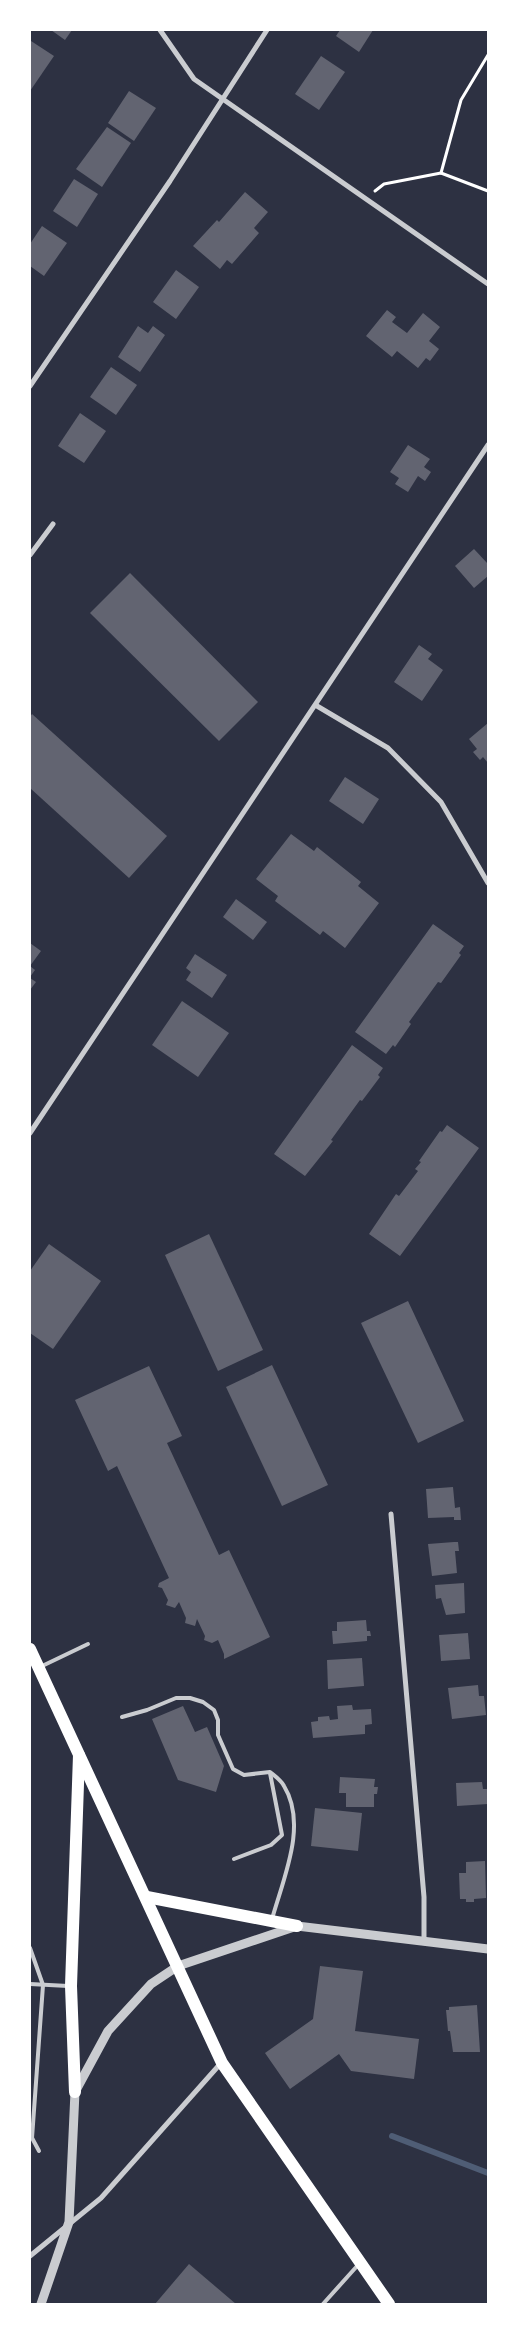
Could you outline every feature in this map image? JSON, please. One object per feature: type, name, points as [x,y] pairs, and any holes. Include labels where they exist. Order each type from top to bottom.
[{"type":"main road","points":[[30,1649],[222,2063],[362,2262],[389,2304]]},
{"type":"main road","points":[[76,2092],[71,1986],[79,1753]]},
{"type":"main road","points":[[147,1898],[297,1926]]},
{"type":"street","points":[[160,30],[194,79],[221,100],[488,284]]},
{"type":"street","points":[[30,386],[170,181],[267,30]]},
{"type":"street","points":[[30,1133],[317,706],[488,446]]},
{"type":"street","points":[[30,555],[53,524]]},
{"type":"street","points":[[317,706],[388,748],[441,802],[488,883]]},
{"type":"street","points":[[391,1514],[424,1897],[424,1941]]},
{"type":"street","points":[[41,2304],[69,2222],[76,2092],[108,2031],[152,1984],[178,1966],[297,1926],[488,1949]]},
{"type":"street","points":[[30,2256],[100,2198],[222,2063]]},
{"type":"lane","points":[[39,1667],[88,1644]]},
{"type":"lane","points":[[122,1717],[147,1710],[176,1698],[190,1698],[203,1702],[214,1710],[218,1720],[218,1735],[233,1768],[244,1776],[270,1772],[284,1784],[291,1801],[293,1824],[291,1851],[271,1921]]},
{"type":"lane","points":[[234,1859],[271,1845],[282,1835],[274,1784],[270,1772]]},
{"type":"lane","points":[[30,1948],[43,1985],[31,2136],[39,2150]]},
{"type":"lane","points":[[30,1984],[71,1986]]},
{"type":"lane","points":[[323,2304],[362,2262]]},
{"type":"path","points":[[441,174],[461,100],[488,55]]},
{"type":"path","points":[[364,199],[384,184],[441,174],[488,191]]},
{"type":"building","points":[[51,30],[72,30],[65,40]]},
{"type":"building","points":[[340,30],[373,30],[359,52],[336,36]]},
{"type":"building","points":[[31,41],[54,56],[30,91],[30,43]]},
{"type":"building","points":[[321,56],[345,72],[319,110],[295,94]]},
{"type":"building","points":[[129,91],[156,108],[134,141],[108,123]]},
{"type":"building","points":[[107,127],[131,143],[102,187],[76,169]]},
{"type":"building","points":[[74,179],[98,194],[77,227],[53,211]]},
{"type":"building","points":[[245,192],[268,212],[254,228],[259,233],[232,264],[227,260],[220,269],[193,246],[217,220],[219,222]]},
{"type":"building","points":[[42,226],[67,243],[44,276],[30,266],[30,244]]},
{"type":"building","points":[[176,270],[199,287],[176,319],[153,302]]},
{"type":"building","points":[[387,310],[396,317],[392,322],[407,333],[423,313],[440,327],[429,341],[439,349],[430,361],[426,358],[418,368],[397,351],[392,357],[366,336]]},
{"type":"building","points":[[138,326],[148,333],[153,326],[165,335],[140,372],[118,357]]},
{"type":"building","points":[[111,367],[137,385],[116,415],[90,397]]},
{"type":"building","points":[[80,413],[106,431],[84,463],[58,446]]},
{"type":"building","points":[[408,445],[430,459],[424,467],[431,472],[425,481],[418,476],[408,492],[395,484],[399,478],[390,472]]},
{"type":"building","points":[[474,549],[488,564],[488,576],[474,588],[455,566]]},
{"type":"building","points":[[130,573],[258,702],[219,741],[90,613]]},
{"type":"building","points":[[419,645],[432,654],[428,659],[443,670],[422,701],[394,682]]},
{"type":"building","points":[[32,714],[167,836],[129,878],[30,788],[30,717]]},
{"type":"building","points":[[488,723],[488,763],[483,757],[480,760],[473,752],[477,749],[469,739]]},
{"type":"building","points":[[345,777],[379,799],[363,824],[329,801]]},
{"type":"building","points":[[291,834],[314,851],[317,847],[361,882],[358,886],[379,903],[345,948],[323,931],[320,935],[275,901],[278,896],[256,879]]},
{"type":"building","points":[[236,899],[267,922],[253,940],[223,917]]},
{"type":"building","points":[[433,924],[464,946],[459,953],[461,955],[441,983],[438,982],[409,1022],[411,1024],[395,1047],[393,1045],[386,1054],[355,1032]]},
{"type":"building","points":[[30,943],[41,951],[30,966]]},
{"type":"building","points":[[195,954],[227,975],[212,998],[186,980],[191,972],[186,968]]},
{"type":"building","points":[[30,966],[35,970],[30,977]]},
{"type":"building","points":[[30,978],[36,982],[30,990]]},
{"type":"building","points":[[182,1001],[229,1033],[198,1077],[152,1045]]},
{"type":"building","points":[[352,1045],[383,1068],[378,1075],[380,1077],[362,1101],[360,1100],[331,1140],[333,1141],[305,1176],[274,1154]]},
{"type":"building","points":[[447,1125],[479,1148],[400,1256],[369,1234],[396,1194],[399,1196],[418,1171],[415,1169],[421,1162],[419,1161],[440,1131],[442,1132]]},
{"type":"building","points":[[209,1234],[263,1350],[218,1371],[165,1255]]},
{"type":"building","points":[[49,1244],[101,1281],[53,1349],[30,1333],[30,1271]]},
{"type":"building","points":[[408,1301],[464,1421],[418,1443],[361,1323]]},
{"type":"building","points":[[272,1365],[328,1485],[282,1506],[226,1387]]},
{"type":"building","points":[[149,1366],[182,1436],[167,1443],[219,1555],[229,1550],[270,1637],[224,1659],[224,1654],[218,1640],[212,1643],[204,1640],[205,1636],[197,1619],[195,1626],[185,1623],[186,1618],[179,1602],[175,1608],[166,1605],[168,1600],[162,1588],[158,1587],[159,1583],[169,1578],[117,1466],[108,1471],[75,1400]]},
{"type":"building","points":[[453,1487],[455,1508],[460,1507],[461,1520],[454,1520],[454,1517],[428,1518],[426,1489]]},
{"type":"building","points":[[458,1542],[459,1551],[455,1551],[457,1573],[432,1576],[428,1544]]},
{"type":"building","points":[[464,1583],[465,1613],[446,1615],[441,1598],[436,1599],[435,1585]]},
{"type":"building","points":[[366,1620],[367,1631],[370,1631],[371,1636],[367,1636],[367,1641],[333,1644],[332,1631],[337,1631],[337,1622]]},
{"type":"building","points":[[468,1633],[470,1659],[441,1661],[439,1635]]},
{"type":"building","points":[[362,1658],[364,1686],[328,1689],[327,1660]]},
{"type":"building","points":[[478,1685],[479,1696],[484,1696],[486,1715],[452,1719],[448,1688]]},
{"type":"building","points":[[352,1705],[353,1710],[371,1709],[372,1724],[365,1725],[365,1734],[313,1738],[311,1722],[318,1721],[318,1717],[329,1716],[330,1720],[338,1719],[337,1706]]},
{"type":"building","points":[[183,1706],[195,1732],[207,1727],[224,1766],[216,1792],[178,1780],[152,1719]]},
{"type":"building","points":[[340,1777],[375,1779],[374,1787],[378,1787],[377,1794],[374,1794],[374,1807],[346,1807],[346,1793],[339,1793]]},
{"type":"building","points":[[482,1782],[483,1789],[488,1789],[488,1804],[457,1806],[456,1783]]},
{"type":"building","points":[[315,1808],[362,1813],[358,1851],[311,1846]]},
{"type":"building","points":[[485,1861],[486,1898],[474,1899],[474,1902],[466,1902],[466,1899],[460,1899],[459,1873],[466,1873],[466,1862]]},
{"type":"building","points":[[320,1966],[363,1971],[355,2031],[419,2039],[414,2079],[351,2071],[339,2054],[290,2089],[265,2053],[313,2019]]},
{"type":"building","points":[[477,2005],[480,2052],[453,2052],[446,2010],[449,2010],[449,2007]]},
{"type":"building","points":[[189,2264],[236,2304],[155,2304]]},
{"type":"waterway","points":[[392,2136],[488,2173]]}]
